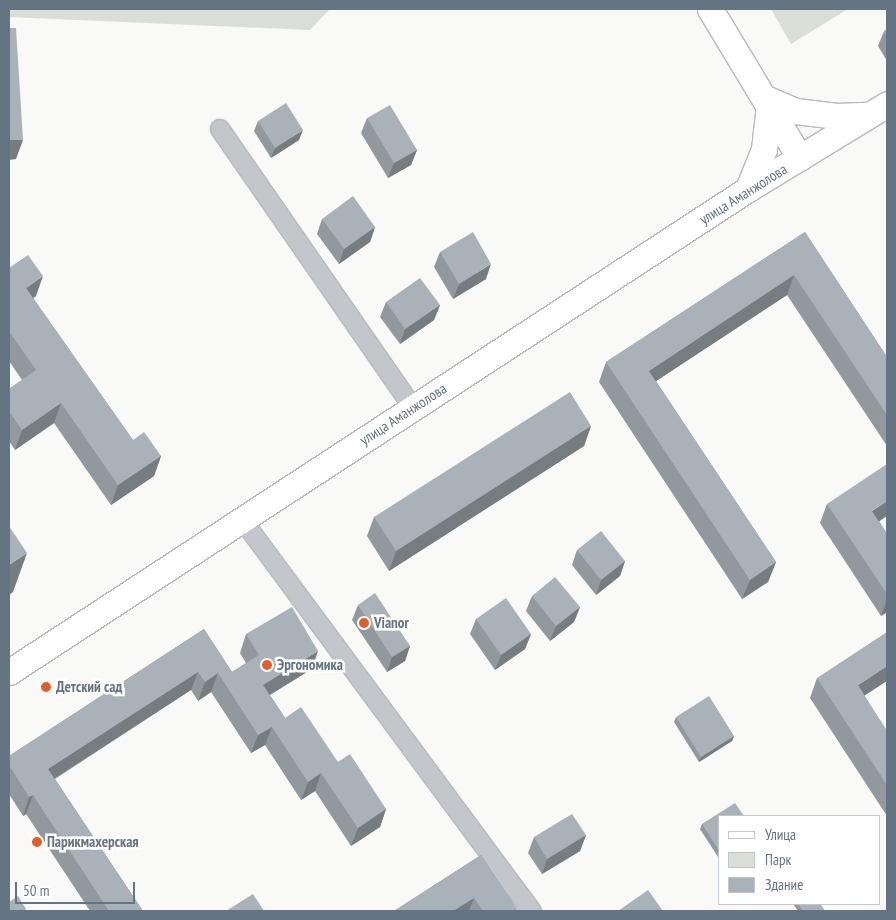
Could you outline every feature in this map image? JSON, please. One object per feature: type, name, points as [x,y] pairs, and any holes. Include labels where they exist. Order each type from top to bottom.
[{"type":"main road","points":[[710,9],[800,158]]},
{"type":"main road","points":[[767,101],[796,111],[835,116],[878,109]]},
{"type":"main road","points":[[748,189],[764,149],[767,101]]},
{"type":"main road","name":"улица Аманжолова","points":[[9,672],[241,518],[748,189],[840,135],[878,109]]},
{"type":"street","points":[[220,129],[413,408]]},
{"type":"street","points":[[241,518],[532,911]]},
{"type":"green space","points":[[9,9],[330,9],[310,30],[9,17]]},
{"type":"green space","points":[[771,9],[848,9],[791,44]]},
{"type":"building","points":[[9,28],[16,28],[23,140],[9,140]]},
{"type":"building","points":[[286,103],[303,130],[275,148],[258,121]]},
{"type":"building","points":[[390,105],[417,150],[394,163],[367,118]]},
{"type":"building","points":[[353,196],[375,227],[344,249],[322,219]]},
{"type":"building","points":[[473,232],[491,264],[459,284],[440,252]]},
{"type":"building","points":[[805,232],[887,357],[887,415],[794,275],[649,371],[776,562],[750,580],[606,362]]},
{"type":"building","points":[[28,255],[43,276],[26,288],[133,440],[144,432],[161,456],[118,485],[61,403],[22,430],[9,411],[9,389],[36,370],[9,331],[9,268]]},
{"type":"building","points":[[420,278],[440,305],[405,329],[386,302]]},
{"type":"building","points":[[570,392],[591,426],[396,551],[374,517]]},
{"type":"building","points":[[887,464],[887,501],[872,511],[887,534],[887,594],[827,504]]},
{"type":"building","points":[[9,526],[27,553],[9,565]]},
{"type":"building","points":[[601,531],[625,561],[601,580],[577,550]]},
{"type":"building","points":[[555,577],[580,607],[556,626],[532,596]]},
{"type":"building","points":[[375,593],[410,646],[392,657],[358,605]]},
{"type":"building","points":[[506,598],[531,634],[501,655],[476,619]]},
{"type":"building","points":[[292,607],[318,651],[263,685],[285,718],[301,707],[338,762],[350,754],[386,809],[358,828],[321,773],[308,782],[272,727],[258,735],[218,673],[205,682],[198,672],[48,769],[143,911],[109,911],[33,795],[29,797],[9,765],[9,756],[204,629],[232,672],[259,655],[246,634]]},
{"type":"building","points":[[887,632],[887,666],[858,685],[887,731],[887,785],[817,678]]},
{"type":"building","points":[[709,696],[734,736],[701,757],[676,717]]},
{"type":"building","points":[[735,803],[743,815],[718,815],[718,849],[702,824]]},
{"type":"building","points":[[572,814],[586,835],[547,859],[534,837]]},
{"type":"building","points":[[481,855],[518,911],[483,911],[474,898],[453,911],[394,911]]},
{"type":"building","points":[[648,890],[663,911],[618,911]]},
{"type":"building","points":[[253,894],[264,911],[226,911]]},
{"type":"building","points":[[18,896],[26,909],[24,911],[9,911],[9,902]]},
{"type":"building","points":[[799,905],[821,905],[825,911],[803,911]]},
{"type":"place","name":"Vianor","points":[[364,623]]},
{"type":"place","name":"Эргономика","points":[[267,665]]},
{"type":"place","name":"Детский сад","points":[[46,687]]},
{"type":"place","name":"Парикмахерская","points":[[37,842]]}]
